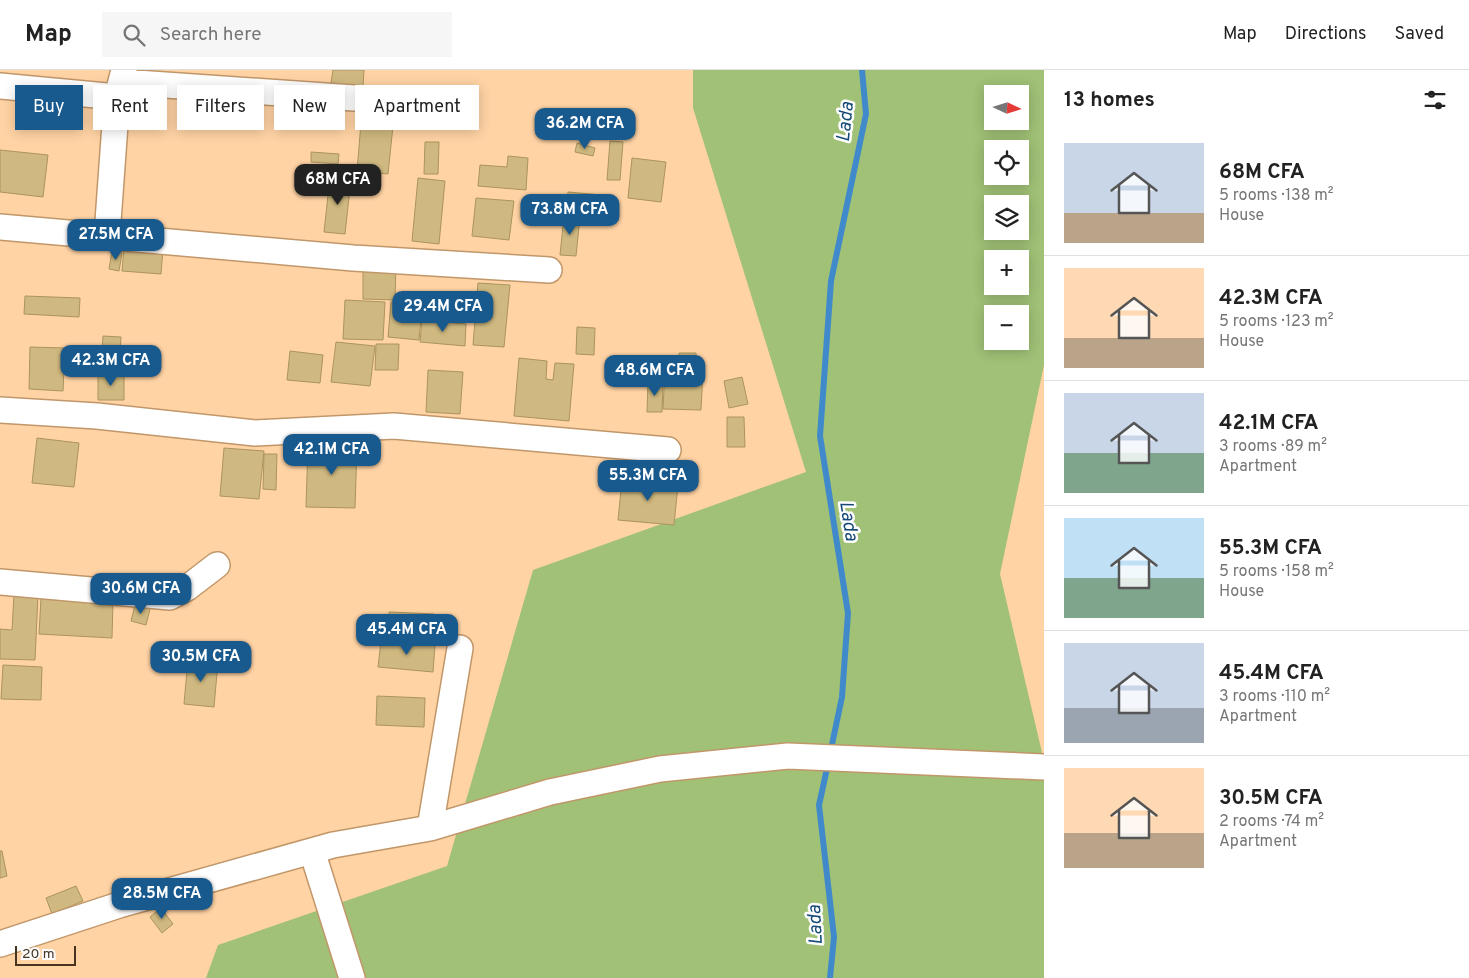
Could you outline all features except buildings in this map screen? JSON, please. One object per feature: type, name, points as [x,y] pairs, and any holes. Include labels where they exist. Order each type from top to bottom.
[{"type":"street","points":[[106,235],[121,83]]},
{"type":"street","points":[[0,86],[121,83],[354,98]]},
{"type":"street","points":[[0,227],[353,258],[549,270]]},
{"type":"street","points":[[0,410],[97,416],[255,433],[394,426],[668,450]]},
{"type":"street","points":[[0,582],[170,597],[187,588],[217,565]]},
{"type":"street","points":[[430,828],[460,648]]},
{"type":"street","points":[[0,944],[119,905],[312,851],[430,828],[550,792],[660,768],[788,756],[1044,767]]},
{"type":"street","points":[[312,851],[352,978]]},
{"type":"green space","points":[[693,70],[1044,70],[1044,365],[1000,574],[1044,761],[1044,978],[206,978],[218,945],[447,866],[533,570],[806,472],[693,108]]},
{"type":"waterway","name":"Lada","points":[[830,754],[842,697],[848,613],[820,436],[831,281],[866,114],[862,70]]},
{"type":"waterway","name":"Lada","points":[[828,764],[819,805],[834,937],[830,978]]}]
